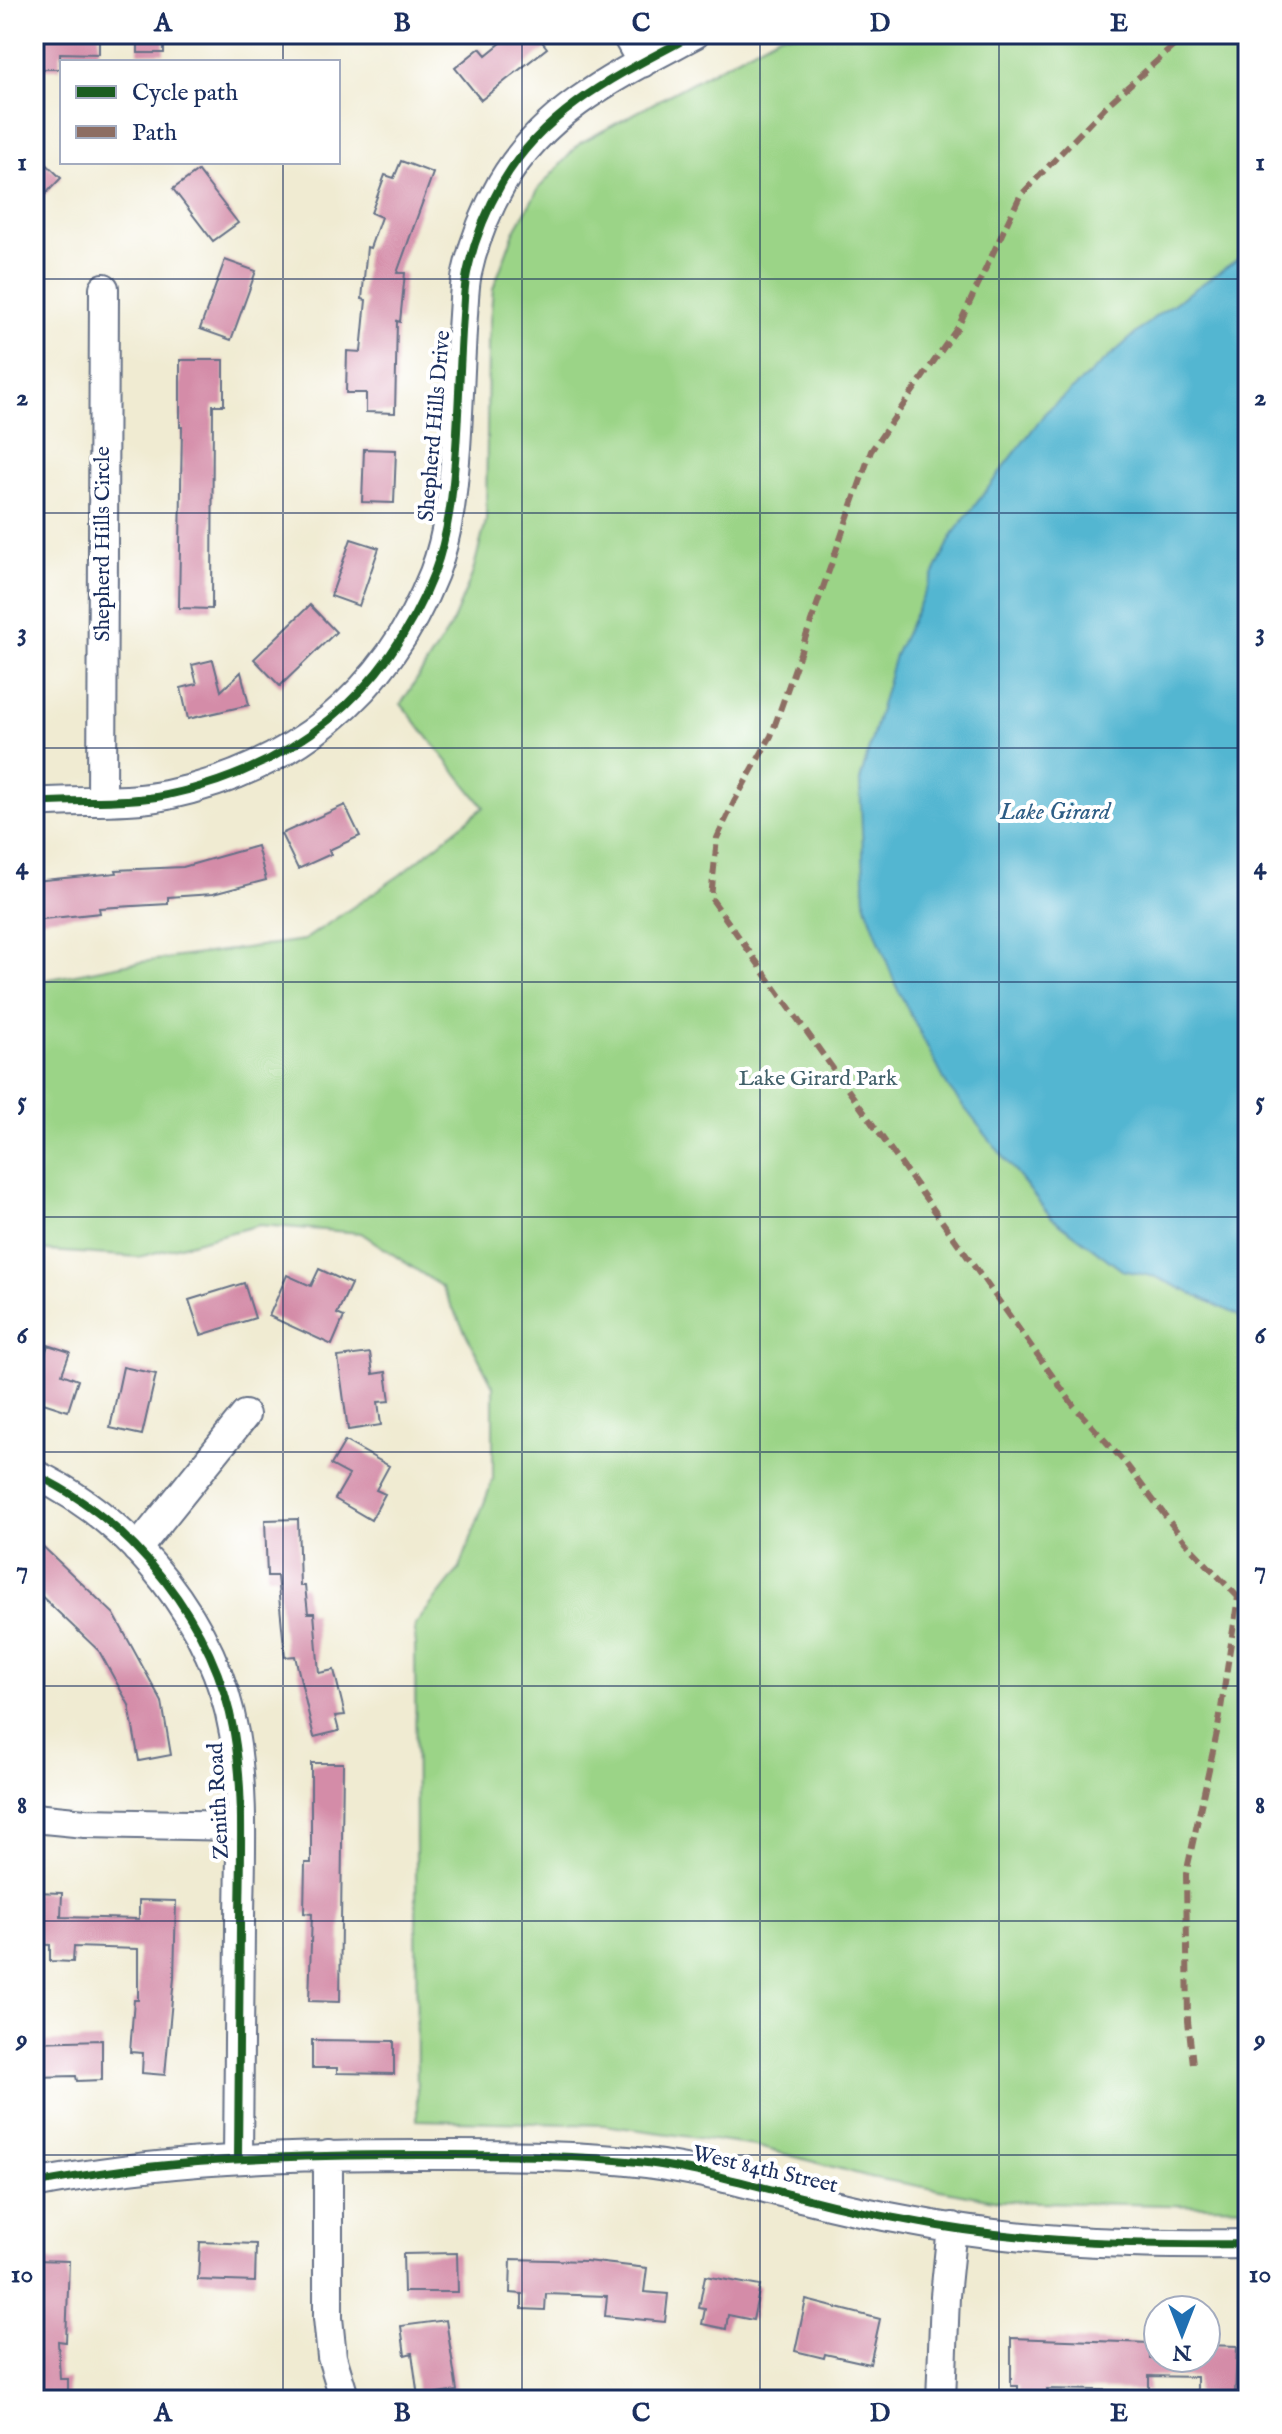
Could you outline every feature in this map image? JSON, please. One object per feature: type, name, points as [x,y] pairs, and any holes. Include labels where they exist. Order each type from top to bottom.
[{"type":"street","points":[[626,34],[642,63]]},
{"type":"street","name":"Shepherd Hills Drive","points":[[34,803],[164,796],[221,781],[279,755],[330,721],[373,677],[409,626],[435,571],[450,511],[467,276],[479,228],[503,181],[533,140],[569,106],[612,77],[695,34]]},
{"type":"street","name":"Shepherd Hills Circle","points":[[102,800],[104,288]]},
{"type":"street","points":[[137,1549],[245,1415]]},
{"type":"street","name":"Zenith Road","points":[[34,1474],[59,1486],[110,1522],[153,1565],[189,1616],[217,1672],[234,1732],[240,1793],[238,2158]]},
{"type":"street","points":[[34,1818],[85,1823],[240,1826]]},
{"type":"street","points":[[328,2155],[328,2318],[332,2357],[345,2400]]},
{"type":"street","name":"West 84th Street","points":[[34,2184],[176,2162],[238,2158],[328,2155],[567,2156],[648,2164],[731,2179],[810,2200],[915,2222],[1019,2237],[1124,2244],[1248,2244]]},
{"type":"street","points":[[941,2400],[945,2296],[952,2227]]},
{"type":"green space","name":"Lake Girard Park","points":[[781,34],[1248,34],[1248,2207],[999,2201],[870,2177],[755,2146],[604,2125],[417,2120],[415,1625],[460,1568],[493,1479],[493,1386],[442,1287],[361,1233],[259,1225],[139,1257],[34,1250],[34,982],[127,964],[304,940],[400,875],[484,807],[401,704],[451,626],[472,575],[486,521],[488,342],[493,289],[514,232],[539,188],[580,143]]},
{"type":"water","name":"Lake Girard","points":[[1248,252],[1248,1438],[1242,1439],[1246,1330],[1238,1315],[1156,1277],[1122,1270],[1051,1217],[948,1087],[896,986],[865,903],[860,781],[895,655],[953,534],[1046,412],[1156,316]]},
{"type":"building","points":[[34,34],[99,34],[99,54],[60,53],[60,69],[41,69],[41,54],[34,54]]},
{"type":"building","points":[[138,34],[164,34],[164,53],[138,53]]},
{"type":"building","points":[[512,34],[536,34],[547,48],[481,100],[455,68],[480,48],[486,55]]},
{"type":"building","points":[[34,152],[61,178],[34,206]]},
{"type":"building","points":[[401,161],[433,173],[397,273],[405,273],[400,322],[397,321],[395,413],[366,412],[366,393],[346,393],[347,351],[361,352],[367,247],[370,248],[381,217],[371,213],[385,175],[394,178]]},
{"type":"building","points":[[198,171],[238,223],[213,241],[173,189]]},
{"type":"building","points":[[225,260],[256,271],[231,340],[200,329]]},
{"type":"building","points":[[180,360],[224,360],[224,405],[213,405],[212,609],[179,608]]},
{"type":"building","points":[[364,449],[396,450],[394,503],[362,502]]},
{"type":"building","points":[[351,539],[379,548],[359,606],[331,596]]},
{"type":"building","points":[[310,605],[336,632],[280,686],[254,659]]},
{"type":"building","points":[[213,660],[221,691],[241,672],[249,705],[188,719],[181,688],[197,684],[192,665]]},
{"type":"building","points":[[345,805],[360,836],[298,869],[281,834]]},
{"type":"building","points":[[257,846],[266,880],[213,894],[168,897],[168,904],[99,908],[100,913],[34,920],[34,881],[117,873],[116,870],[183,867]]},
{"type":"building","points":[[319,1269],[351,1284],[337,1314],[344,1317],[332,1345],[269,1316],[287,1275],[311,1286]]},
{"type":"building","points":[[244,1283],[255,1318],[201,1335],[189,1300]]},
{"type":"building","points":[[48,1345],[70,1352],[62,1374],[78,1380],[68,1411],[34,1400],[34,1363],[41,1366]]},
{"type":"building","points":[[370,1353],[373,1374],[386,1372],[390,1401],[378,1402],[381,1425],[348,1430],[338,1357]]},
{"type":"building","points":[[123,1367],[156,1374],[142,1435],[110,1428]]},
{"type":"building","points":[[345,1441],[389,1466],[376,1490],[385,1494],[371,1520],[335,1499],[349,1475],[331,1465]]},
{"type":"building","points":[[298,1519],[300,1586],[305,1586],[308,1613],[314,1613],[319,1673],[334,1670],[345,1715],[335,1716],[339,1731],[314,1737],[295,1656],[285,1657],[277,1576],[267,1576],[265,1520]]},
{"type":"building","points":[[34,1538],[114,1614],[162,1702],[171,1755],[139,1761],[129,1705],[99,1651],[34,1589]]},
{"type":"building","points":[[311,1763],[343,1763],[340,2002],[309,2001],[312,1914],[304,1913],[305,1863],[311,1863]]},
{"type":"building","points":[[34,1892],[62,1893],[61,1917],[139,1919],[139,1900],[176,1901],[174,1978],[165,2075],[142,2073],[143,2053],[130,2052],[134,2000],[138,2000],[138,1949],[74,1947],[73,1962],[50,1961],[50,1945],[34,1944]]},
{"type":"building","points":[[102,2040],[102,2080],[77,2081],[76,2076],[34,2077],[34,2042]]},
{"type":"building","points":[[312,2040],[394,2041],[394,2074],[337,2073],[337,2068],[312,2068]]},
{"type":"building","points":[[200,2242],[256,2244],[255,2282],[198,2280]]},
{"type":"building","points":[[457,2253],[458,2292],[404,2292],[403,2254]]},
{"type":"building","points":[[511,2259],[586,2261],[647,2268],[644,2292],[668,2294],[665,2322],[605,2316],[607,2296],[546,2294],[545,2310],[522,2309],[522,2294],[510,2293]]},
{"type":"building","points":[[34,2260],[69,2261],[66,2342],[58,2341],[60,2379],[68,2379],[68,2400],[34,2400]]},
{"type":"building","points":[[705,2276],[760,2286],[753,2320],[728,2315],[726,2329],[702,2324],[705,2309],[699,2308]]},
{"type":"building","points":[[806,2300],[880,2319],[870,2364],[795,2351]]},
{"type":"building","points":[[446,2320],[457,2391],[418,2397],[412,2353],[405,2355],[401,2326]]},
{"type":"building","points":[[1011,2338],[1142,2343],[1142,2374],[1222,2374],[1222,2346],[1237,2346],[1235,2394],[1197,2393],[1197,2377],[1149,2376],[1149,2391],[1047,2389],[1047,2400],[1018,2400],[1018,2386],[1011,2386]]},
{"type":"marked path","points":[[1187,34],[1105,107],[1020,196],[958,327],[871,451],[771,736],[717,838],[711,898],[1074,1406],[1126,1464],[1185,1542],[1238,1597],[1248,1595]]},
{"type":"marked path","points":[[1193,2064],[1188,2021],[1186,1874],[1218,1728],[1238,1597]]},
{"type":"cycle path","points":[[34,803],[151,798],[213,783],[255,766],[294,745],[330,719],[362,689],[390,655],[414,616],[434,573],[443,543],[455,464],[466,278],[477,238],[496,194],[520,157],[563,113],[613,79],[695,34]]},
{"type":"cycle path","points":[[34,1474],[71,1494],[105,1519],[164,1580],[209,1653],[224,1693],[234,1733],[241,1806],[238,2158]]},
{"type":"cycle path","points":[[34,2184],[130,2169],[274,2158],[420,2155],[562,2157],[668,2166],[860,2211],[995,2234],[1121,2243],[1248,2244]]}]
